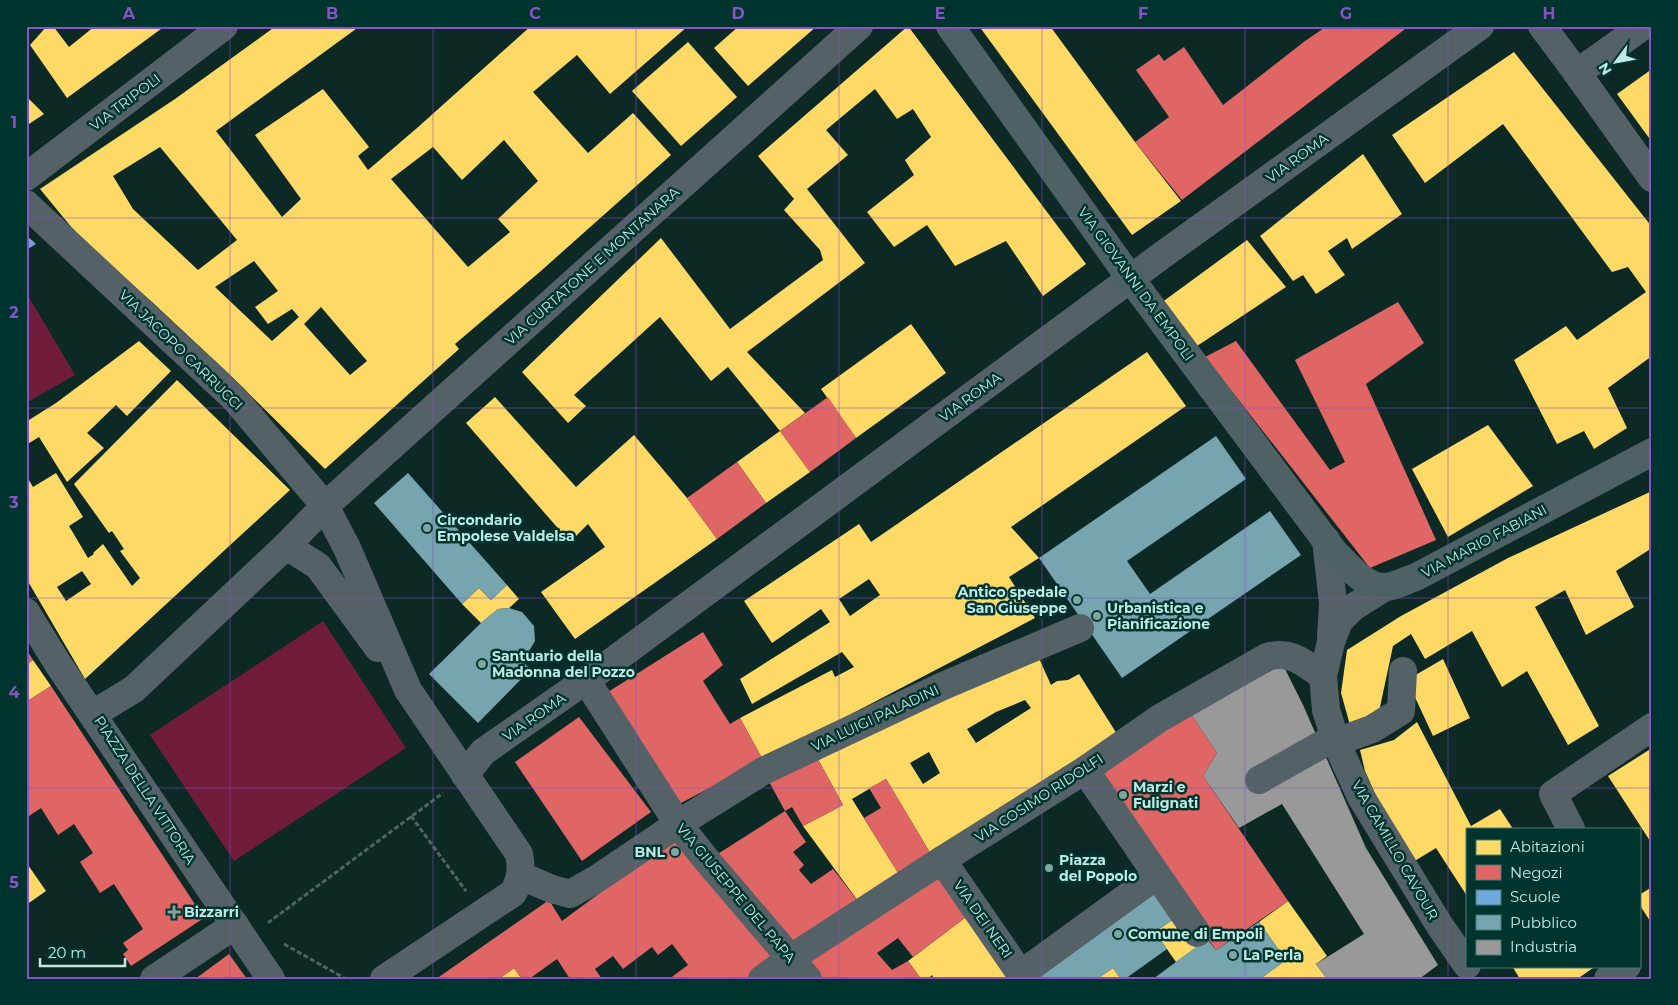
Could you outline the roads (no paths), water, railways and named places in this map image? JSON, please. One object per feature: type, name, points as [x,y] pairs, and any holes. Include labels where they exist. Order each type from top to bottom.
[{"type":"main road","name":"VIA GIOVANNI DA EMPOLI","points":[[950,26],[1130,278],[1336,553],[1361,579],[1385,587]]},
{"type":"main road","name":"VIA MARIO FABIANI","points":[[1385,587],[1416,577],[1652,452]]},
{"type":"street","name":"VIA TRIPOLI","points":[[26,177],[224,26]]},
{"type":"street","name":"VIA CURTATONE E MONTANARA","points":[[325,506],[859,26]]},
{"type":"street","name":"VIA ROMA","points":[[456,782],[484,752],[586,680],[1130,278],[1480,26]]},
{"type":"street","points":[[1542,26],[1652,178]]},
{"type":"street","points":[[1577,73],[1643,26]]},
{"type":"street","name":"VIA JACOPO CARRUCCI","points":[[26,204],[235,399],[325,506]]},
{"type":"street","name":"PIAZZA DELLA VITTORIA","points":[[271,979],[92,714],[134,689],[286,546],[325,506]]},
{"type":"street","points":[[325,506],[347,548],[408,690],[456,782],[519,854],[521,876],[513,893],[384,979]]},
{"type":"street","points":[[1326,540],[1333,603],[1331,642]]},
{"type":"street","points":[[286,546],[318,566],[408,690]]},
{"type":"street","name":"VIA MARIO FABIANI","points":[[1331,642],[1339,621],[1352,608],[1385,587]]},
{"type":"street","points":[[26,612],[92,714]]},
{"type":"street","name":"VIA LUIGI PALADINI","points":[[521,876],[552,889],[570,894],[595,880],[678,824],[763,771],[943,686],[1080,628]]},
{"type":"street","name":"VIA CAMILLO CAVOUR","points":[[1331,642],[1323,676],[1326,710],[1336,740],[1361,797],[1440,926],[1466,964]]},
{"type":"street","name":"VIA COSIMO RIDOLFI","points":[[762,979],[799,968],[942,860],[1085,770],[1160,718],[1267,657],[1278,654],[1295,658],[1323,676]]},
{"type":"street","points":[[1259,780],[1336,740],[1372,729],[1401,711],[1403,671]]},
{"type":"street","name":"VIA GIUSEPPE DEL PAPA","points":[[586,680],[678,824],[704,858],[799,968]]},
{"type":"street","points":[[1570,828],[1553,794],[1652,727]]},
{"type":"street","points":[[1085,770],[1197,932]]},
{"type":"street","name":"VIA DEI NERI","points":[[942,860],[1023,977]]},
{"type":"street","points":[[1023,977],[1156,875]]},
{"type":"street","points":[[154,979],[235,925]]},
{"type":"street","name":"VIA CAMILLO CAVOUR","points":[[1469,968],[1477,979]]},
{"type":"street","points":[[1608,979],[1624,968]]},
{"type":"street","points":[[1639,968],[1646,979]]},
{"type":"place","name":"Circondario Empolese Valdelsa","points":[[427,528]]},
{"type":"place","name":"Antico spedale San Giuseppe","points":[[1077,600]]},
{"type":"place","name":"Urbanistica e Pianificazione","points":[[1097,616]]},
{"type":"place","name":"Santuario della Madonna del Pozzo","points":[[482,664]]},
{"type":"place","name":"Marzi e Fulignati","points":[[1123,795]]},
{"type":"place","name":"BNL","points":[[675,852]]},
{"type":"place","name":"Piazza del Popolo","points":[[1049,868]]},
{"type":"place","name":"Bizzarri","points":[[174,912]]},
{"type":"place","name":"Comune di Empoli","points":[[1118,934]]},
{"type":"place","name":"La Perla","points":[[1233,955]]}]
